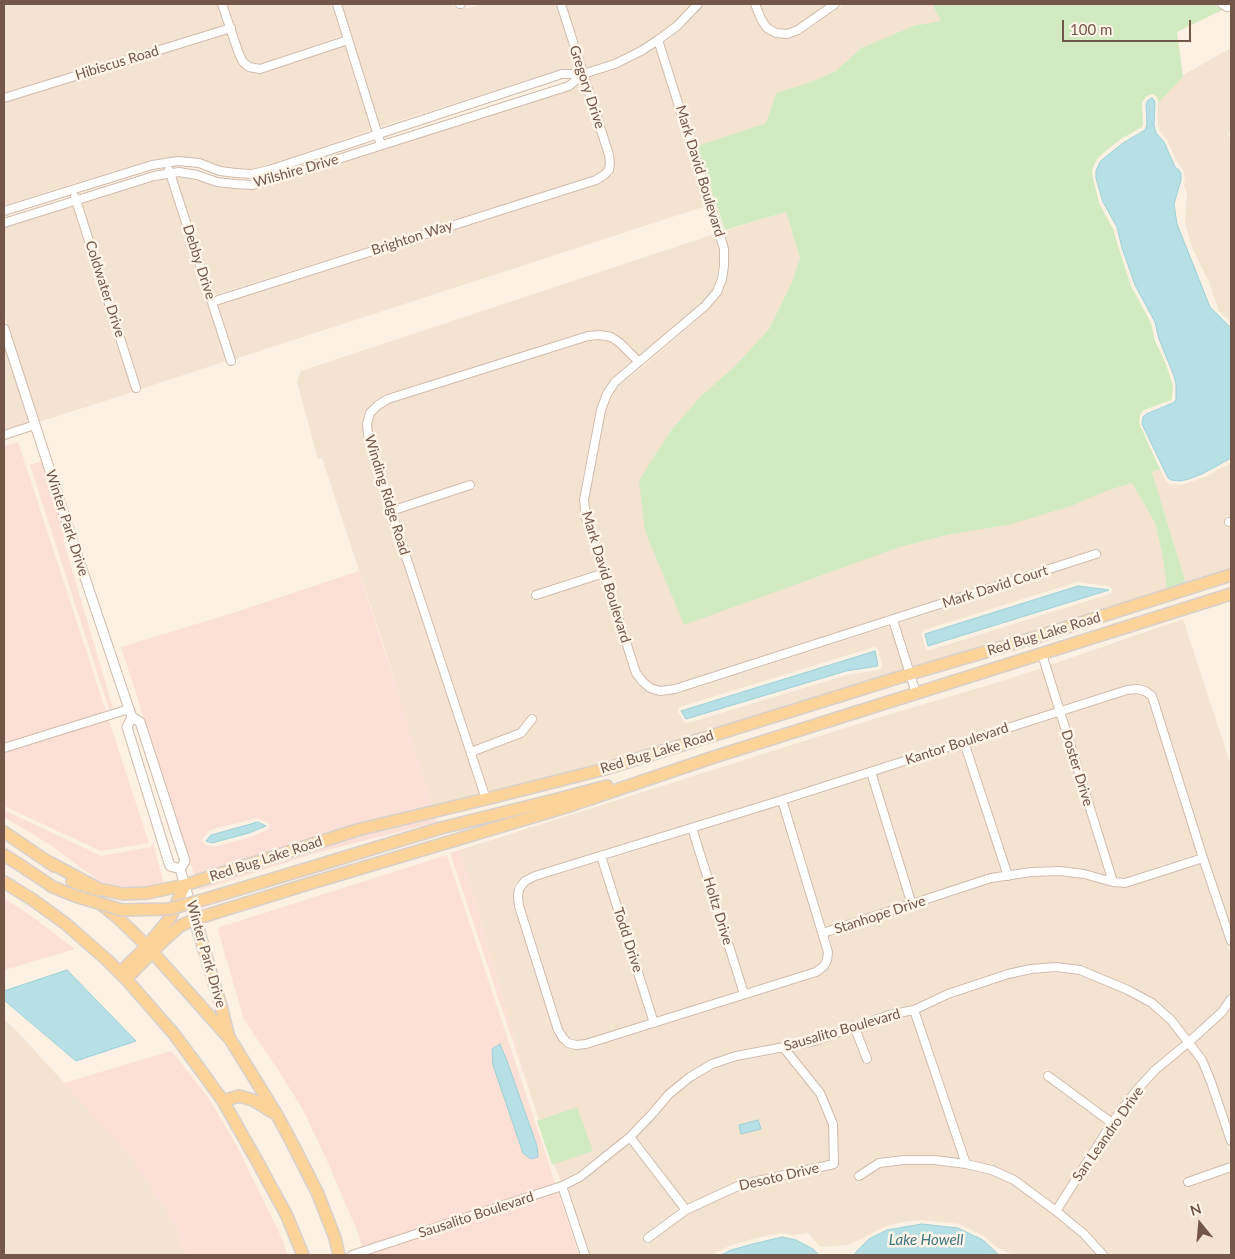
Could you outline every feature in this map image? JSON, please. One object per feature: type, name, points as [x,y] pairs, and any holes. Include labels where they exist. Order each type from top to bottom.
[{"type":"main road","name":"Red Bug Lake Road","points":[[150,949],[170,918],[185,885],[357,830],[605,769],[1231,575]]},
{"type":"main road","name":"Red Bug Lake Road","points":[[123,976],[150,949],[180,926],[195,919],[566,807],[714,757],[1231,594]]},
{"type":"main road","points":[[1042,654],[1057,637],[1138,611],[1147,601]]},
{"type":"main road","points":[[4,854],[53,887],[75,896],[122,910],[169,909],[433,830],[714,757]]},
{"type":"main road","points":[[4,832],[49,862],[99,889],[123,894],[147,894],[185,885]]},
{"type":"main road","points":[[49,862],[116,917],[150,949],[230,1040],[278,1116],[318,1194],[339,1255]]},
{"type":"main road","points":[[4,882],[33,900],[71,928],[123,976],[174,1034],[223,1101],[286,1214],[303,1255]]},
{"type":"main road","name":"Winter Park Drive","points":[[195,919],[230,1040]]},
{"type":"main road","points":[[223,1101],[239,1096],[253,1100],[278,1116]]},
{"type":"street","points":[[222,4],[239,54],[243,62],[249,67],[260,69],[348,40]]},
{"type":"street","points":[[337,4],[381,145]]},
{"type":"street","name":"Gregory Drive","points":[[561,4],[609,155],[609,170]]},
{"type":"street","name":"Wilshire Drive","points":[[4,211],[152,165],[178,161],[199,163],[220,171],[252,174],[269,170],[562,74],[583,74],[615,64],[658,40],[677,26],[698,4]]},
{"type":"street","points":[[755,4],[767,28],[776,33],[787,34],[798,30],[835,4]]},
{"type":"street","points":[[1222,4],[1231,6]]},
{"type":"street","name":"Hibiscus Road","points":[[4,98],[230,28]]},
{"type":"street","name":"Mark David Boulevard","points":[[658,40],[720,232],[724,249],[724,266],[717,292],[705,306],[615,382],[600,410],[584,500],[586,518],[636,673],[650,688],[660,691],[675,689],[893,620]]},
{"type":"street","name":"Wilshire Drive","points":[[4,223],[154,176],[178,172],[197,175],[217,182],[253,185],[569,86],[583,74]]},
{"type":"street","name":"Debby Drive","points":[[168,163],[231,361]]},
{"type":"street","name":"Brighton Way","points":[[212,302],[596,180],[609,170]]},
{"type":"street","name":"Coldwater Drive","points":[[73,190],[136,388]]},
{"type":"street","name":"Winter Park Drive","points":[[4,329],[130,713],[140,722],[185,861],[180,869],[195,919]]},
{"type":"street","name":"Winding Ridge Road","points":[[486,799],[391,511],[368,435],[367,424],[370,413],[388,399],[588,336],[600,335],[611,337],[620,343],[639,362]]},
{"type":"street","points":[[4,435],[35,425]]},
{"type":"street","points":[[391,511],[470,484]]},
{"type":"street","name":"Mark David Court","points":[[893,620],[1096,554]]},
{"type":"street","points":[[536,595],[604,572]]},
{"type":"street","points":[[893,620],[916,693]]},
{"type":"street","name":"Doster Drive","points":[[1042,654],[1113,882]]},
{"type":"street","name":"Kantor Boulevard","points":[[568,1043],[558,1030],[519,906],[519,889],[525,881],[1127,690],[1137,689],[1146,691],[1152,696],[1231,942]]},
{"type":"street","points":[[4,748],[130,713]]},
{"type":"street","name":"Winter Park Drive","points":[[130,713],[127,727],[170,866],[180,869]]},
{"type":"street","points":[[471,752],[521,733],[532,719]]},
{"type":"street","points":[[964,742],[1008,876]]},
{"type":"street","points":[[871,772],[912,905]]},
{"type":"street","points":[[782,800],[823,933]]},
{"type":"street","name":"Holtz Drive","points":[[692,828],[744,994]]},
{"type":"street","name":"Todd Drive","points":[[601,856],[654,1023]]},
{"type":"street","name":"Stanhope Drive","points":[[568,1043],[576,1045],[586,1044],[816,972],[824,966],[827,960],[828,952],[823,933],[991,878],[1030,872],[1060,871],[1125,883],[1203,858]]},
{"type":"street","name":"Sausalito Boulevard","points":[[352,1255],[562,1186],[580,1177],[630,1137],[669,1094],[690,1077],[712,1064],[736,1056],[811,1042],[889,1015],[914,1010],[948,994],[1008,974],[1032,969],[1064,968],[1080,970],[1128,990],[1152,1003],[1171,1020],[1202,1060],[1231,1141]]},
{"type":"street","points":[[1189,1042],[1222,1012],[1231,999]]},
{"type":"street","points":[[914,1010],[966,1164]]},
{"type":"street","points":[[854,1026],[867,1059]]},
{"type":"street","name":"San Leandro Drive","points":[[1056,1211],[1112,1124],[1136,1091],[1155,1070],[1189,1042]]},
{"type":"street","name":"Desoto Drive","points":[[648,1238],[686,1210],[740,1185],[834,1164],[833,1124],[820,1093],[783,1047]]},
{"type":"street","points":[[1048,1076],[1112,1124]]},
{"type":"street","points":[[630,1137],[686,1210]]},
{"type":"street","points":[[859,1176],[879,1163],[904,1160],[934,1160],[992,1170],[1014,1180],[1056,1211],[1084,1234],[1103,1255]]},
{"type":"street","points":[[1188,1182],[1231,1167]]},
{"type":"street","points":[[562,1186],[585,1255]]},
{"type":"shaded area","points":[[4,4],[218,4],[225,25],[4,93]]},
{"type":"shaded area","points":[[227,4],[332,4],[342,36],[260,64],[251,62],[246,59],[243,53]]},
{"type":"shaded area","points":[[341,4],[449,4],[461,9],[483,4],[556,4],[577,69],[561,69],[380,127]]},
{"type":"shaded area","points":[[565,4],[692,4],[674,22],[638,47],[614,59],[585,68]]},
{"type":"shaded area","points":[[704,4],[750,4],[763,31],[776,38],[788,39],[800,35],[844,4],[932,4],[941,21],[913,26],[861,48],[836,71],[811,82],[776,93],[766,123],[697,146],[715,203],[664,43],[680,30]]},
{"type":"shaded area","points":[[760,4],[827,4],[796,26],[786,29],[777,28],[770,24]]},
{"type":"shaded area","points":[[228,34],[239,65],[247,71],[260,74],[345,46],[372,130],[252,169],[221,167],[199,158],[178,156],[151,160],[4,205],[4,103]]},
{"type":"shaded area","points":[[656,47],[706,206],[235,359],[218,305],[597,185],[606,180],[610,175],[612,176],[615,170],[614,154],[588,78],[617,69]]},
{"type":"shaded area","points":[[1231,48],[1231,131],[1228,133],[1231,143],[1231,322],[1219,311],[1209,282],[1193,250],[1185,223],[1187,192],[1184,184],[1184,172],[1160,131],[1158,125],[1158,103],[1183,75]]},
{"type":"shaded area","points":[[581,82],[605,156],[605,167],[594,176],[215,295],[176,178],[196,180],[217,187],[254,190],[570,90]]},
{"type":"shaded area","points":[[167,179],[226,361],[141,389],[82,204]]},
{"type":"shaded area","points":[[74,206],[133,392],[39,422],[4,314],[4,228]]},
{"type":"shaded area","points":[[786,212],[800,258],[792,282],[769,329],[735,366],[702,395],[672,429],[653,458],[897,548],[1132,483],[1155,523],[1162,553],[1167,590],[913,668],[899,623],[1101,557],[1098,548],[674,684],[660,686],[652,684],[640,671],[590,517],[588,501],[605,412],[611,396],[618,386],[708,310],[721,294],[726,281],[728,267],[728,249],[724,231]],"holes":[[[1077,582],[1109,586],[1112,589],[1110,594],[930,650],[926,649],[921,634],[924,630]]]},
{"type":"shaded area","points":[[715,234],[719,249],[719,265],[713,289],[702,303],[639,356],[623,339],[613,333],[601,330],[586,332],[387,394],[374,401],[366,411],[362,422],[363,437],[480,795],[432,807],[382,640],[322,458],[318,459],[297,382],[301,371]]},
{"type":"shaded area","points":[[601,340],[610,342],[632,361],[612,378],[603,392],[596,409],[579,500],[581,518],[598,569],[530,592],[533,601],[601,579],[632,675],[647,692],[661,696],[677,694],[890,626],[904,670],[603,764],[489,793],[477,755],[523,738],[538,719],[531,712],[518,729],[474,746],[397,514],[476,488],[473,479],[394,505],[372,435],[371,425],[374,416],[380,409],[390,403],[589,341]],"holes":[[[876,647],[879,651],[882,667],[879,670],[847,675],[688,723],[684,722],[678,712],[680,707]]]},
{"type":"shaded area","points":[[4,343],[29,422],[4,430]]},
{"type":"shaded area","points":[[18,442],[149,843],[101,851],[4,806],[4,446]]},
{"type":"shaded area","points":[[42,461],[67,537],[63,539],[113,708],[109,709],[30,465]]},
{"type":"shaded area","points":[[1231,463],[1231,517],[1226,516],[1224,525],[1231,527],[1231,569],[1186,584],[1152,472],[1160,469],[1166,481],[1170,484],[1181,485],[1205,477]]},
{"type":"shaded area","points":[[359,571],[432,807],[195,877],[121,647],[236,612]],"holes":[[[257,818],[269,823],[269,829],[251,837],[214,847],[203,844],[202,840],[210,830]]]},
{"type":"shaded area","points":[[1183,619],[1231,766],[1231,928],[1156,695],[1146,686],[1136,684],[1062,705],[1050,665]]},
{"type":"shaded area","points":[[1042,668],[1054,708],[523,876],[515,883],[513,897],[554,1033],[563,1046],[569,1049],[587,1049],[817,977],[826,970],[831,961],[833,950],[829,937],[992,883],[1031,877],[1060,876],[1083,879],[1109,886],[1110,888],[1125,888],[1201,864],[1231,955],[1231,988],[1226,1000],[1219,1008],[1189,1035],[1174,1016],[1154,999],[1129,985],[1082,966],[1056,963],[1006,969],[947,989],[913,1005],[887,1010],[809,1037],[735,1051],[710,1060],[687,1073],[666,1090],[627,1133],[577,1172],[561,1181],[549,1153],[534,1105],[460,850],[867,721]]},
{"type":"shaded area","points":[[1137,694],[1149,699],[1197,854],[1124,878],[1116,877],[1065,715],[1128,695]]},
{"type":"shaded area","points":[[1057,718],[1106,875],[1084,869],[1060,866],[1010,870],[970,745]]},
{"type":"shaded area","points":[[961,748],[1002,872],[989,874],[915,899],[876,775]]},
{"type":"shaded area","points":[[868,778],[907,901],[826,927],[788,804]]},
{"type":"shaded area","points":[[779,806],[824,952],[820,962],[813,968],[747,988],[698,831]]},
{"type":"shaded area","points":[[4,810],[101,856],[150,847],[153,843],[164,884],[146,888],[123,889],[106,886],[50,845],[4,817]]},
{"type":"shaded area","points":[[435,816],[437,822],[312,854],[199,890],[198,886],[358,835]]},
{"type":"shaded area","points":[[689,834],[738,991],[657,1017],[607,860]]},
{"type":"shaded area","points":[[460,850],[534,1105],[450,853]]},
{"type":"shaded area","points":[[447,855],[579,1255],[364,1255],[358,1233],[302,1108],[244,1020],[218,930],[220,927]]},
{"type":"shaded area","points":[[599,862],[649,1020],[585,1040],[576,1040],[570,1038],[562,1028],[522,897],[523,891],[528,885]]},
{"type":"shaded area","points":[[4,898],[37,920],[75,949],[4,970]]},
{"type":"shaded area","points":[[1056,973],[1079,975],[1126,994],[1150,1008],[1168,1024],[1182,1041],[1152,1066],[1133,1087],[1111,1117],[1046,1069],[1042,1077],[1105,1124],[1055,1204],[1015,1175],[993,1166],[970,1160],[920,1013],[950,999],[1009,979],[1032,974]]},
{"type":"shaded area","points":[[1231,1008],[1231,1128],[1206,1058],[1195,1043],[1225,1016]]},
{"type":"shaded area","points":[[911,1016],[960,1159],[934,1155],[904,1155],[878,1158],[853,1174],[857,1182],[881,1167],[905,1165],[934,1165],[967,1169],[991,1175],[1012,1184],[1054,1215],[1082,1237],[1097,1255],[1013,1255],[995,1246],[984,1236],[959,1224],[922,1220],[886,1226],[848,1245],[820,1247],[808,1233],[793,1235],[781,1233],[729,1246],[711,1255],[590,1255],[567,1189],[583,1181],[629,1143],[679,1208],[642,1236],[647,1245],[689,1214],[742,1189],[838,1169],[837,1122],[823,1090],[792,1051],[813,1046],[852,1032],[865,1065],[873,1061],[860,1029]]},
{"type":"shaded area","points":[[4,1020],[13,1027],[127,1151],[177,1227],[185,1255],[4,1255]]},
{"type":"shaded area","points":[[1188,1049],[1198,1062],[1207,1083],[1231,1155],[1231,1162],[1183,1179],[1186,1188],[1231,1172],[1231,1255],[1109,1255],[1087,1230],[1062,1210],[1115,1126],[1140,1094],[1158,1074]]},
{"type":"shaded area","points":[[171,1051],[209,1099],[237,1146],[284,1243],[287,1255],[185,1255],[177,1227],[127,1152],[64,1083]]},
{"type":"shaded area","points":[[782,1053],[816,1096],[829,1125],[829,1160],[739,1180],[687,1204],[636,1137],[672,1098],[693,1081],[714,1069],[738,1061]]},
{"type":"green space","points":[[932,4],[1214,4],[1222,10],[1177,32],[1183,77],[1158,103],[1157,97],[1153,94],[1146,97],[1142,102],[1142,127],[1121,139],[1103,153],[1096,160],[1092,171],[1099,203],[1113,229],[1131,286],[1151,323],[1155,341],[1173,385],[1171,400],[1144,410],[1140,414],[1139,423],[1160,469],[1152,472],[1186,584],[1167,590],[1162,553],[1155,523],[1132,483],[1109,490],[1071,506],[1008,525],[951,534],[897,548],[684,625],[645,531],[639,481],[672,429],[702,395],[735,366],[769,329],[792,282],[800,258],[786,212],[725,230],[697,146],[766,123],[776,93],[811,82],[836,71],[861,48],[913,26],[941,21]]},
{"type":"green space","points":[[577,1107],[593,1151],[552,1165],[537,1121]]},
{"type":"water","points":[[1152,98],[1155,103],[1154,125],[1156,133],[1164,142],[1175,167],[1181,174],[1174,204],[1177,224],[1210,307],[1231,328],[1231,458],[1204,473],[1180,481],[1168,478],[1142,424],[1143,417],[1146,414],[1176,400],[1174,376],[1159,339],[1155,322],[1135,285],[1117,227],[1103,202],[1096,178],[1096,171],[1103,159],[1123,143],[1145,130],[1147,125],[1146,104]]},
{"type":"water","points":[[1078,586],[1109,590],[928,646],[925,634]]},
{"type":"water","points":[[875,651],[878,666],[846,671],[686,719],[681,711]]},
{"type":"water","points":[[258,822],[266,826],[249,833],[212,843],[206,841],[211,835]]},
{"type":"water","points":[[67,970],[136,1041],[76,1061],[4,1000],[4,991]]},
{"type":"water","points":[[500,1044],[537,1146],[538,1157],[531,1159],[523,1153],[493,1065],[492,1049]]},
{"type":"water","points":[[758,1120],[761,1129],[741,1134],[739,1125]]},
{"type":"water","name":"Lake Howell","points":[[922,1224],[958,1228],[983,1240],[999,1255],[854,1255],[869,1239],[887,1230]]},
{"type":"water","points":[[782,1237],[796,1240],[813,1249],[819,1255],[721,1255],[731,1250]]}]
